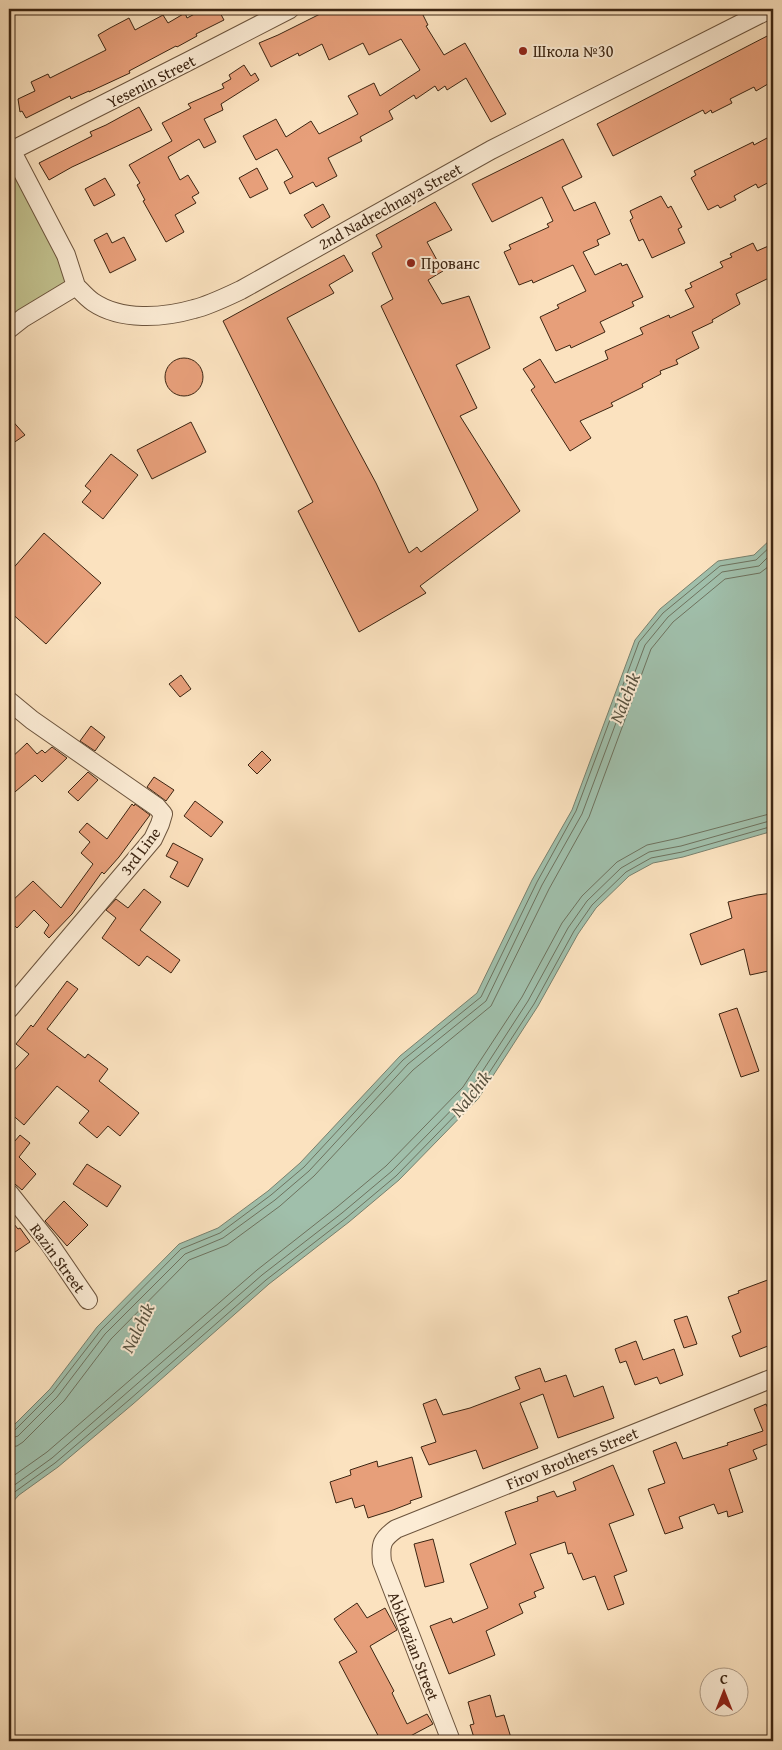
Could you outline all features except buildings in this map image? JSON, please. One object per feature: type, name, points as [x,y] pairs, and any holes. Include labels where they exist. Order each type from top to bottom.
[{"type":"street","name":"Yesenin Street","points":[[10,149],[290,9]]},
{"type":"street","name":"2nd Nadrechnaya Street","points":[[76,286],[92,302],[112,312],[134,315],[176,313],[196,309],[217,301],[491,150],[770,9]]},
{"type":"street","points":[[9,329],[22,318],[76,286],[66,255],[10,149]]},
{"type":"street","name":"3rd Line","points":[[9,701],[32,720],[157,807],[163,814],[153,839],[9,1009]]},
{"type":"street","name":"Razin Street","points":[[9,1193],[49,1243],[88,1300]]},
{"type":"street","name":"Firov Brothers Street","points":[[381,1549],[383,1540],[396,1529],[773,1378]]},
{"type":"street","name":"Abkhazian Street","points":[[381,1549],[382,1562],[386,1573],[451,1741]]},
{"type":"green space","points":[[9,146],[76,286],[9,329]]},
{"type":"water","name":"Nalchik","points":[[773,537],[773,831],[683,857],[653,863],[629,876],[596,908],[578,934],[538,1006],[478,1099],[399,1180],[349,1222],[269,1284],[133,1404],[58,1467],[19,1495],[9,1506],[9,1430],[50,1389],[97,1327],[179,1244],[218,1228],[268,1191],[300,1163],[400,1056],[477,993],[532,880],[572,810],[635,640],[660,609],[718,561],[754,555]]},
{"type":"place","name":"Школа №30","points":[[523,51]]},
{"type":"place","name":"Прованс","points":[[411,263]]}]
